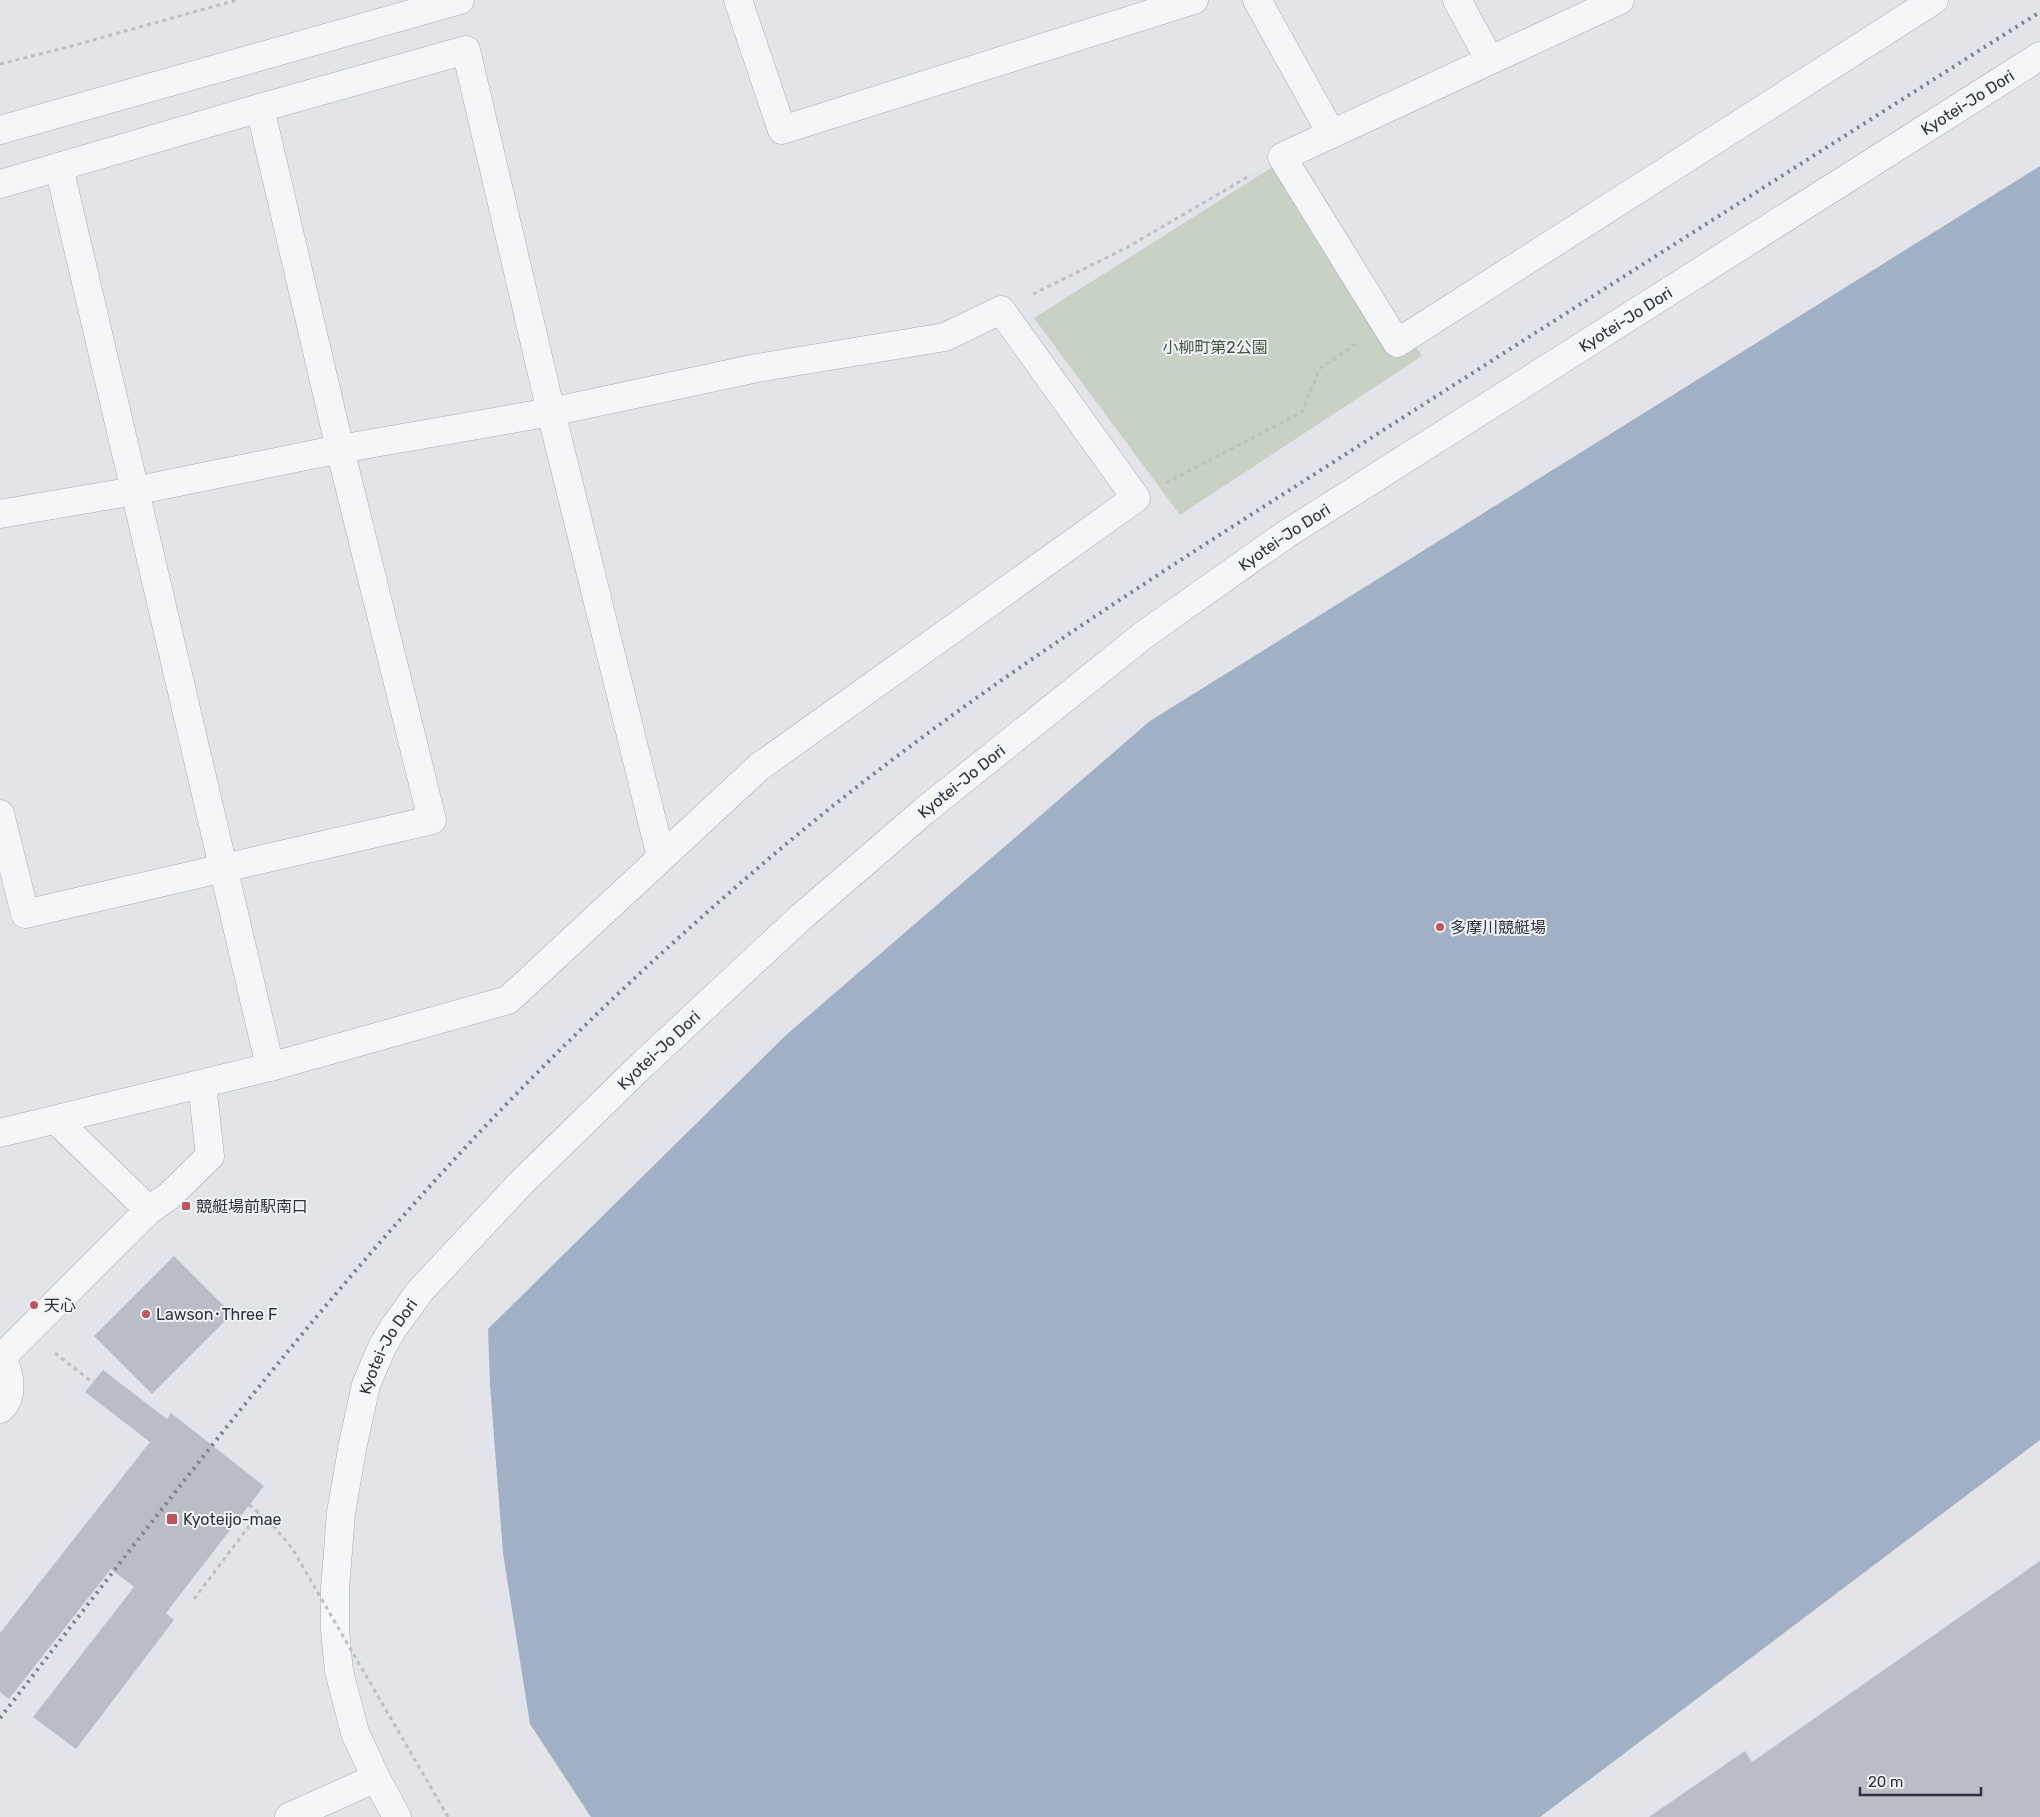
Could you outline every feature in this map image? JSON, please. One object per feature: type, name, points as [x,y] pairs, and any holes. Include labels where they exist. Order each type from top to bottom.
[{"type":"street","points":[[0,130],[460,0]]},
{"type":"street","points":[[738,0],[782,130],[1194,0]]},
{"type":"street","points":[[1257,0],[1331,133]]},
{"type":"street","points":[[1457,0],[1489,59]]},
{"type":"street","points":[[1620,0],[1489,59],[1282,157],[1384,324],[1398,343],[1934,0]]},
{"type":"street","points":[[0,184],[466,50],[551,412],[661,857]]},
{"type":"street","name":"Kyotei-Jo Dori","points":[[397,1817],[376,1778],[356,1733],[342,1688],[335,1630],[335,1589],[341,1513],[366,1386],[382,1347],[411,1303],[522,1182],[628,1078],[800,918],[939,799],[1145,634],[1293,530],[2040,56]]},
{"type":"street","points":[[0,814],[25,914],[432,820],[340,449],[260,108]]},
{"type":"street","points":[[59,168],[270,1067]]},
{"type":"street","points":[[0,514],[134,491],[340,449],[551,412],[757,368],[945,337],[1001,310],[1136,498],[759,767],[508,1000],[270,1067],[0,1133]]},
{"type":"street","points":[[0,1409],[10,1393],[9,1378],[1,1356],[149,1210],[170,1196],[210,1156],[202,1084]]},
{"type":"street","points":[[56,1120],[149,1210]]},
{"type":"street","points":[[289,1817],[376,1778]]},
{"type":"path","points":[[0,64],[237,0]]},
{"type":"path","points":[[1001,310],[1126,248],[1282,157]]},
{"type":"path","points":[[1136,498],[1302,412],[1320,368],[1384,324]]},
{"type":"path","points":[[27,1332],[156,1432]]},
{"type":"path","points":[[249,1505],[270,1522],[292,1548],[448,1817]]},
{"type":"path","points":[[194,1599],[259,1513]]},
{"type":"green space","name":"小柳町第2公園","points":[[1285,159],[1422,356],[1180,515],[1034,318]]},
{"type":"water","name":"多摩川競艇場","points":[[2040,166],[2040,1440],[1540,1817],[591,1817],[530,1724],[503,1553],[490,1385],[488,1329],[785,1036],[1150,721]]},
{"type":"building","points":[[174,1256],[232,1314],[152,1394],[94,1336]]},
{"type":"building","points":[[103,1370],[167,1419],[171,1413],[264,1486],[166,1613],[174,1620],[76,1749],[33,1717],[134,1587],[111,1569],[9,1699],[0,1692],[0,1633],[150,1442],[85,1392]]},
{"type":"building","points":[[2040,1561],[2040,1817],[1649,1817],[1745,1751],[1752,1762]]},
{"type":"railway","points":[[0,1718],[164,1506],[276,1366],[391,1230],[451,1163],[567,1043],[688,929],[772,856],[840,800],[980,695],[1125,596],[2040,12]]},
{"type":"place","name":"多摩川競艇場","points":[[1440,927]]},
{"type":"place","name":"競艇場前駅南口","points":[[186,1206]]},
{"type":"place","name":"天心","points":[[34,1305]]},
{"type":"place","name":"Lawson･Three F","points":[[146,1314]]},
{"type":"place","name":"Kyoteijo-mae","points":[[172,1519]]}]
